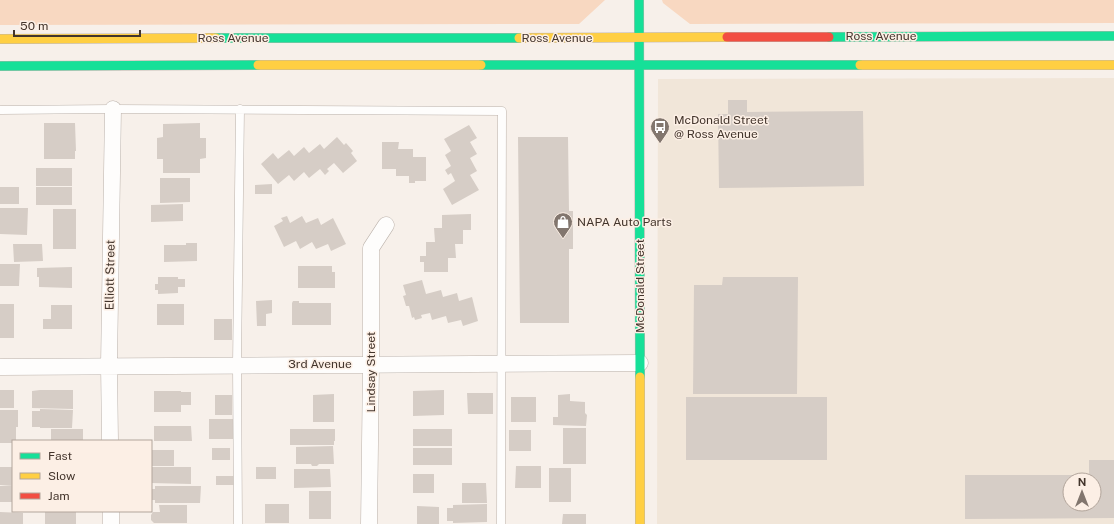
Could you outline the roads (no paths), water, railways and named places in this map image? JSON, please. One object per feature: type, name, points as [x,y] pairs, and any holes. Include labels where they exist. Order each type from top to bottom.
[{"type":"main road","name":"McDonald Street","points":[[639,0],[640,524]]},
{"type":"main road","name":"Ross Avenue","points":[[0,39],[1114,36]]},
{"type":"main road","points":[[0,66],[1114,65]]},
{"type":"street","name":"Elliott Street","points":[[110,440],[109,365],[113,109]]},
{"type":"street","name":"Lindsay Street","points":[[369,524],[371,248],[386,225]]},
{"type":"street","name":"3rd Avenue","points":[[0,367],[109,365],[640,363]]},
{"type":"street","points":[[111,512],[111,524]]},
{"type":"lane","points":[[238,524],[237,365],[240,109]]},
{"type":"lane","points":[[0,110],[240,109],[502,111],[501,524]]},
{"type":"place","name":"McDonald Street @ Ross Avenue","points":[[660,144]]},
{"type":"place","name":"NAPA Auto Parts","points":[[563,239]]}]
